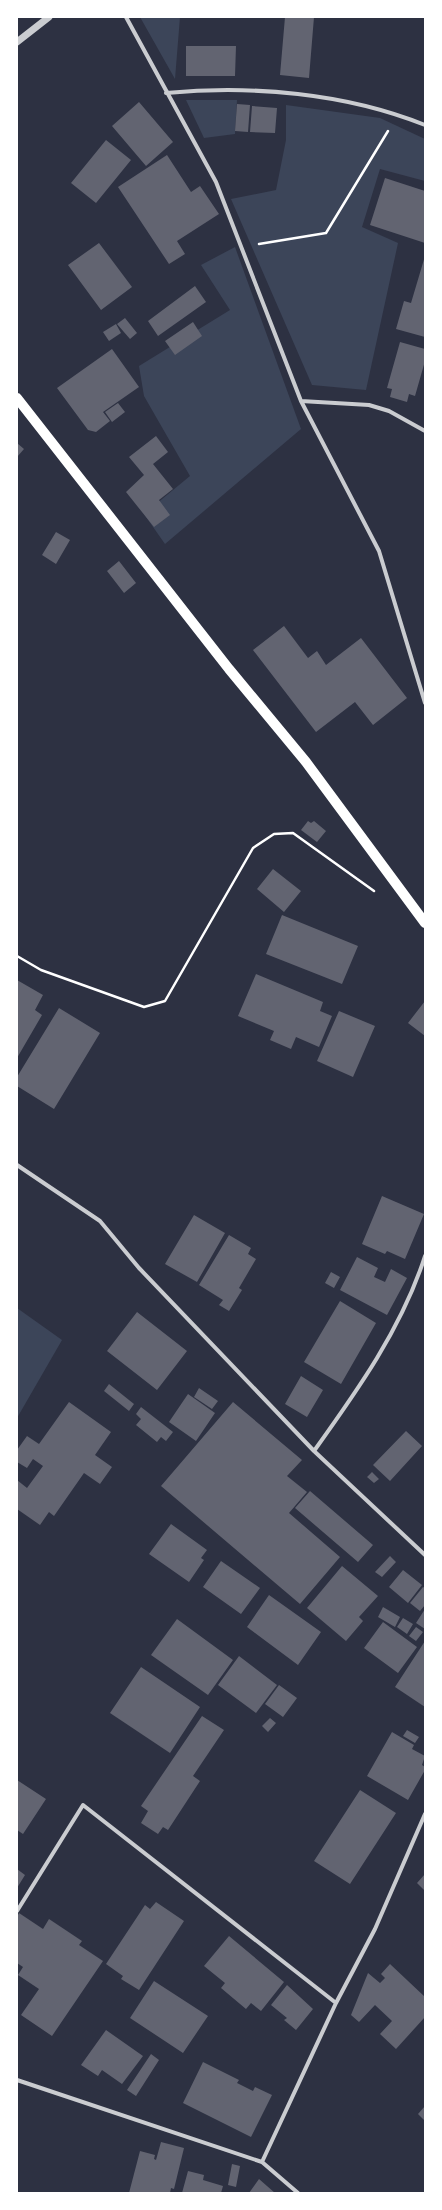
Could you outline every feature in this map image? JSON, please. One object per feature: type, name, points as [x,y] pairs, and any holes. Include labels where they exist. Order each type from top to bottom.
[{"type":"main road","points":[[17,398],[229,669],[306,762],[425,923]]},
{"type":"street","points":[[17,42],[49,17]]},
{"type":"street","points":[[126,17],[166,93],[216,182],[301,401],[379,551],[425,704]]},
{"type":"street","points":[[166,93],[212,89],[299,95],[361,105],[398,114],[425,125]]},
{"type":"street","points":[[301,401],[369,405],[389,411],[425,431]]},
{"type":"street","points":[[17,1165],[100,1221],[139,1268],[314,1451],[425,1555]]},
{"type":"street","points":[[314,1451],[370,1372],[418,1279],[425,1256]]},
{"type":"street","points":[[17,1911],[83,1805],[336,2003]]},
{"type":"street","points":[[262,2162],[336,2003],[375,1929],[425,1814]]},
{"type":"street","points":[[17,2080],[262,2162],[298,2193]]},
{"type":"path","points":[[241,246],[326,234],[398,114]]},
{"type":"path","points":[[17,956],[41,970],[144,1007],[165,1001],[253,848],[274,834],[293,834],[377,894],[404,895]]},
{"type":"shaded area","points":[[140,17],[180,17],[175,79]]},
{"type":"shaded area","points":[[186,100],[237,100],[235,134],[204,138]]},
{"type":"shaded area","points":[[286,105],[380,118],[425,139],[425,181],[380,169],[362,227],[398,243],[366,390],[312,385],[231,199],[276,190],[286,140]]},
{"type":"shaded area","points":[[235,247],[301,429],[165,544],[144,514],[190,476],[144,396],[139,366],[230,310],[201,265]]},
{"type":"shaded area","points":[[17,1308],[62,1340],[17,1418]]},
{"type":"building","points":[[285,17],[314,17],[309,78],[280,75]]},
{"type":"building","points":[[186,46],[236,46],[235,76],[186,76]]},
{"type":"building","points":[[139,102],[173,142],[146,166],[112,126]]},
{"type":"building","points":[[237,104],[250,105],[248,132],[235,131]]},
{"type":"building","points":[[252,106],[277,108],[275,133],[250,132]]},
{"type":"building","points":[[106,140],[131,160],[96,203],[71,183]]},
{"type":"building","points":[[167,155],[191,192],[200,186],[219,214],[177,241],[185,254],[169,264],[118,187]]},
{"type":"building","points":[[385,178],[425,191],[425,243],[370,225]]},
{"type":"building","points":[[99,243],[132,287],[101,310],[68,265]]},
{"type":"building","points":[[425,256],[425,337],[396,329],[404,301],[411,303]]},
{"type":"building","points":[[195,286],[206,302],[158,336],[148,321]]},
{"type":"building","points":[[125,318],[137,333],[130,339],[117,324]]},
{"type":"building","points":[[193,322],[202,336],[175,355],[165,341]]},
{"type":"building","points":[[116,324],[121,333],[109,341],[103,332]]},
{"type":"building","points":[[400,342],[425,349],[425,361],[415,396],[409,394],[407,402],[390,397],[392,389],[387,388]]},
{"type":"building","points":[[112,349],[139,387],[103,412],[110,421],[96,432],[88,430],[57,388]]},
{"type":"building","points":[[118,403],[125,412],[112,422],[105,412]]},
{"type":"building","points":[[156,436],[168,452],[153,464],[173,489],[159,500],[170,515],[154,527],[126,492],[144,475],[129,457]]},
{"type":"building","points":[[17,443],[24,449],[17,457]]},
{"type":"building","points":[[56,532],[70,540],[56,564],[42,555]]},
{"type":"building","points":[[119,561],[136,583],[124,593],[107,571]]},
{"type":"building","points":[[284,626],[308,658],[317,651],[326,665],[361,638],[407,698],[373,725],[355,702],[316,732],[253,650]]},
{"type":"building","points":[[308,821],[311,823],[314,821],[326,831],[317,842],[301,830]]},
{"type":"building","points":[[273,869],[301,891],[284,912],[257,889]]},
{"type":"building","points":[[282,915],[358,946],[342,984],[266,954]]},
{"type":"building","points":[[256,974],[323,1002],[320,1011],[332,1016],[319,1047],[296,1037],[291,1049],[270,1040],[274,1031],[238,1016]]},
{"type":"building","points":[[17,980],[43,995],[35,1010],[42,1015],[17,1058]]},
{"type":"building","points":[[425,1001],[425,1036],[408,1023]]},
{"type":"building","points":[[59,1008],[100,1033],[54,1109],[17,1086],[17,1077]]},
{"type":"building","points":[[339,1011],[375,1026],[353,1077],[317,1061]]},
{"type":"building","points":[[382,1196],[424,1214],[405,1259],[387,1251],[385,1254],[362,1244]]},
{"type":"building","points":[[194,1215],[225,1233],[197,1282],[165,1264]]},
{"type":"building","points":[[229,1235],[251,1248],[248,1254],[256,1259],[239,1288],[242,1290],[229,1311],[219,1305],[223,1300],[199,1285]]},
{"type":"building","points":[[357,1257],[378,1268],[374,1277],[385,1282],[391,1269],[407,1278],[387,1315],[340,1290]]},
{"type":"building","points":[[331,1272],[340,1277],[334,1288],[325,1283]]},
{"type":"building","points":[[340,1301],[376,1323],[341,1384],[304,1362]]},
{"type":"building","points":[[137,1312],[187,1351],[157,1390],[107,1351]]},
{"type":"building","points":[[301,1376],[323,1390],[307,1417],[285,1404]]},
{"type":"building","points":[[109,1384],[134,1404],[129,1411],[104,1391]]},
{"type":"building","points":[[199,1388],[218,1401],[212,1409],[194,1397]]},
{"type":"building","points":[[188,1394],[215,1413],[196,1441],[169,1422]]},
{"type":"building","points":[[69,1402],[111,1432],[95,1455],[112,1467],[100,1484],[84,1473],[54,1516],[49,1512],[40,1525],[17,1509],[17,1480],[27,1488],[43,1466],[33,1459],[27,1468],[17,1462],[17,1450],[27,1436],[39,1444]]},
{"type":"building","points":[[233,1402],[302,1460],[287,1476],[307,1492],[289,1513],[340,1557],[300,1604],[161,1486]]},
{"type":"building","points":[[141,1407],[173,1432],[166,1441],[161,1437],[157,1442],[136,1425],[141,1419],[136,1414]]},
{"type":"building","points":[[406,1431],[422,1446],[390,1481],[373,1465]]},
{"type":"building","points":[[372,1472],[379,1479],[374,1483],[367,1477]]},
{"type":"building","points":[[310,1491],[373,1545],[358,1562],[295,1508]]},
{"type":"building","points":[[171,1524],[207,1550],[201,1558],[204,1560],[189,1582],[149,1554]]},
{"type":"building","points":[[390,1556],[396,1562],[382,1577],[375,1572]]},
{"type":"building","points":[[221,1561],[260,1588],[241,1614],[203,1587]]},
{"type":"building","points":[[342,1566],[378,1596],[359,1617],[363,1621],[346,1641],[307,1608]]},
{"type":"building","points":[[403,1570],[422,1585],[408,1603],[389,1587]]},
{"type":"building","points":[[423,1587],[425,1588],[425,1605],[420,1611],[410,1603]]},
{"type":"building","points":[[269,1595],[321,1632],[298,1665],[247,1627]]},
{"type":"building","points":[[383,1607],[400,1617],[395,1627],[378,1617]]},
{"type":"building","points":[[425,1609],[425,1629],[416,1623]]},
{"type":"building","points":[[403,1618],[413,1624],[407,1634],[397,1627]]},
{"type":"building","points":[[177,1619],[233,1660],[208,1695],[151,1655]]},
{"type":"building","points":[[383,1622],[417,1647],[398,1673],[364,1648]]},
{"type":"building","points":[[416,1627],[423,1632],[416,1641],[409,1636]]},
{"type":"building","points":[[425,1641],[425,1707],[395,1687]]},
{"type":"building","points":[[239,1656],[277,1685],[256,1713],[218,1685]]},
{"type":"building","points":[[141,1667],[200,1707],[170,1753],[110,1713]]},
{"type":"building","points":[[279,1685],[297,1698],[283,1717],[265,1704]]},
{"type":"building","points":[[202,1716],[224,1730],[193,1776],[200,1781],[168,1830],[163,1827],[158,1834],[141,1823],[148,1811],[141,1806]]},
{"type":"building","points":[[270,1718],[276,1723],[268,1732],[262,1726]]},
{"type":"building","points":[[407,1730],[419,1737],[415,1743],[403,1736]]},
{"type":"building","points":[[392,1732],[414,1745],[412,1749],[425,1756],[422,1765],[425,1767],[425,1770],[408,1800],[367,1776]]},
{"type":"building","points":[[17,1780],[46,1799],[23,1834],[17,1830]]},
{"type":"building","points":[[360,1790],[396,1813],[350,1884],[314,1861]]},
{"type":"building","points":[[17,1869],[25,1875],[17,1888]]},
{"type":"building","points":[[425,1874],[425,1891],[417,1883]]},
{"type":"building","points":[[156,1902],[184,1921],[139,1990],[121,1979],[123,1976],[106,1964],[145,1905],[150,1909]]},
{"type":"building","points":[[19,1913],[43,1929],[49,1919],[82,1941],[79,1945],[103,1961],[52,2036],[21,2015],[39,1989],[18,1975],[23,1967],[17,1963],[17,1917]]},
{"type":"building","points":[[229,1936],[284,1982],[261,2011],[251,2003],[246,2009],[221,1988],[225,1983],[204,1966]]},
{"type":"building","points":[[390,1964],[425,1997],[425,2017],[396,2049],[380,2034],[392,2021],[375,2005],[359,2022],[351,2015],[368,1973],[380,1983],[385,1978],[381,1974]]},
{"type":"building","points":[[154,1981],[208,2016],[183,2053],[130,2018]]},
{"type":"building","points":[[287,1985],[313,2009],[296,2030],[284,2020],[287,2018],[271,2005]]},
{"type":"building","points":[[106,2030],[143,2056],[122,2084],[102,2070],[98,2076],[81,2065]]},
{"type":"building","points":[[151,2054],[159,2060],[136,2096],[127,2090]]},
{"type":"building","points":[[203,2062],[239,2080],[237,2083],[253,2091],[255,2087],[272,2095],[251,2137],[183,2103]]},
{"type":"building","points":[[425,2106],[425,2121],[418,2114]]},
{"type":"building","points":[[161,2142],[184,2148],[174,2189],[171,2188],[170,2193],[129,2193],[140,2151],[155,2155],[154,2159],[156,2160]]},
{"type":"building","points":[[232,2164],[240,2166],[236,2187],[228,2185]]},
{"type":"building","points":[[188,2171],[204,2175],[203,2180],[223,2186],[221,2193],[182,2193]]},
{"type":"building","points":[[259,2179],[275,2193],[249,2193]]}]
